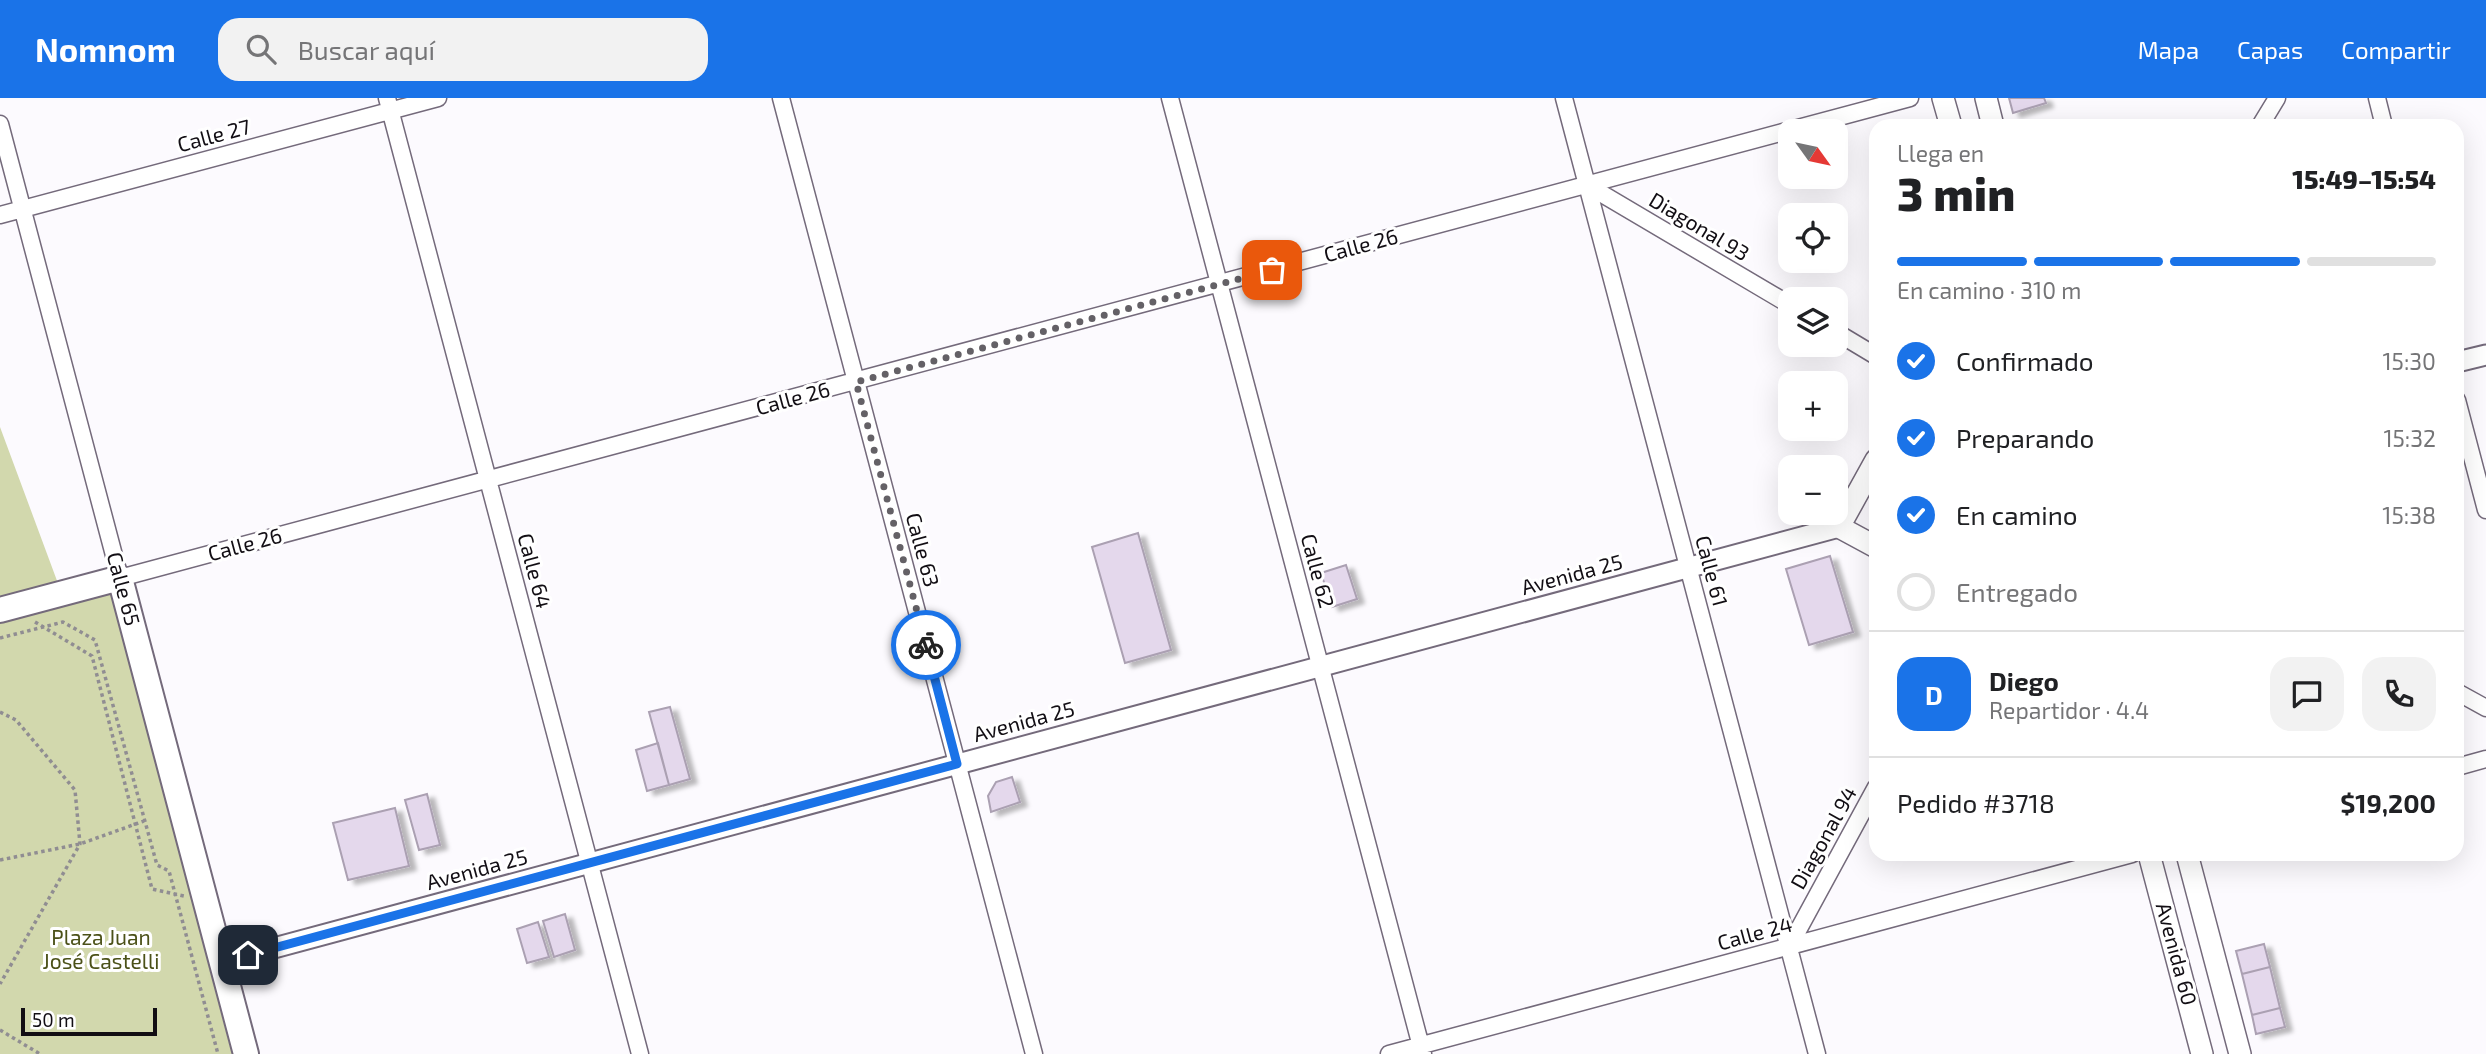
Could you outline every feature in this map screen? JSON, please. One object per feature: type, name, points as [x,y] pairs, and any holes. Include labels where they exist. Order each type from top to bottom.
[{"type":"main road","points":[[1943,98],[1949,119]]},
{"type":"main road","points":[[1986,98],[1991,119]]},
{"type":"main road","points":[[1869,473],[1839,527],[1869,543]]},
{"type":"main road","name":"Calle 26","points":[[0,610],[120,578]]},
{"type":"main road","name":"Calle 65","points":[[120,578],[246,1054]]},
{"type":"main road","name":"Avenida 60","points":[[2151,861],[2202,1054]]},
{"type":"main road","name":"Avenida 60","points":[[2189,861],[2239,1054]]},
{"type":"street","name":"Calle 27","points":[[0,215],[389,104],[438,98]]},
{"type":"street","name":"Calle 63","points":[[781,98],[1034,1054]]},
{"type":"street","name":"Calle 62","points":[[1170,98],[1422,1050]]},
{"type":"street","name":"Calle 61","points":[[1564,98],[1817,1054]]},
{"type":"street","name":"Calle 26","points":[[120,578],[1910,98]]},
{"type":"street","points":[[2264,119],[2277,98]]},
{"type":"street","points":[[2377,98],[2382,119]]},
{"type":"street","name":"Calle 64","points":[[389,104],[640,1054]]},
{"type":"street","name":"Calle 65","points":[[0,124],[120,578]]},
{"type":"street","name":"Diagonal 93","points":[[1587,185],[1778,298]]},
{"type":"street","points":[[1848,339],[1869,352]]},
{"type":"street","points":[[2464,360],[2486,355]]},
{"type":"street","points":[[2464,427],[2486,510]]},
{"type":"street","name":"Avenida 25","points":[[222,962],[1839,527]]},
{"type":"street","points":[[2464,696],[2486,708]]},
{"type":"street","points":[[2464,765],[2486,759]]},
{"type":"street","name":"Diagonal 94","points":[[1788,947],[1869,800]]},
{"type":"street","name":"Calle 24","points":[[1389,1054],[1422,1050],[2106,861]]},
{"type":"path","points":[[34,622],[92,656],[152,889],[187,897]]},
{"type":"path","points":[[0,638],[63,622],[95,640],[157,864],[169,871],[176,894],[218,1054]]},
{"type":"path","points":[[0,712],[16,720],[75,790],[80,844],[0,984]]},
{"type":"path","points":[[0,860],[80,844],[144,821]]},
{"type":"path","points":[[0,1030],[40,1054]]},
{"type":"green space","name":"Plaza Juan José Castelli","points":[[0,427],[66,605],[111,593],[232,1054],[0,1054]]},
{"type":"building","points":[[2009,98],[2044,98],[2046,103],[2013,113]]},
{"type":"building","points":[[1138,533],[1171,650],[1125,663],[1092,547]]},
{"type":"building","points":[[1830,556],[1853,632],[1809,645],[1786,569]]},
{"type":"building","points":[[1346,565],[1357,599],[1332,607],[1321,573]]},
{"type":"building","points":[[670,707],[690,779],[669,785],[649,712]]},
{"type":"building","points":[[658,743],[669,785],[647,791],[636,750]]},
{"type":"building","points":[[1012,777],[1020,802],[991,812],[988,796],[996,782]]},
{"type":"building","points":[[427,794],[440,845],[419,850],[405,800]]},
{"type":"building","points":[[395,808],[409,866],[348,880],[333,823]]},
{"type":"building","points":[[565,914],[575,950],[554,957],[543,921]]},
{"type":"building","points":[[538,922],[549,957],[527,963],[517,929]]},
{"type":"building","points":[[2264,944],[2270,967],[2242,974],[2236,951]]},
{"type":"building","points":[[2270,967],[2280,1008],[2252,1015],[2242,974]]},
{"type":"building","points":[[2280,1008],[2285,1027],[2256,1034],[2252,1015]]},
{"type":"way so far","points":[[926,645],[856,382],[1272,270]]},
{"type":"route","points":[[248,955],[957,764],[926,645]]}]
